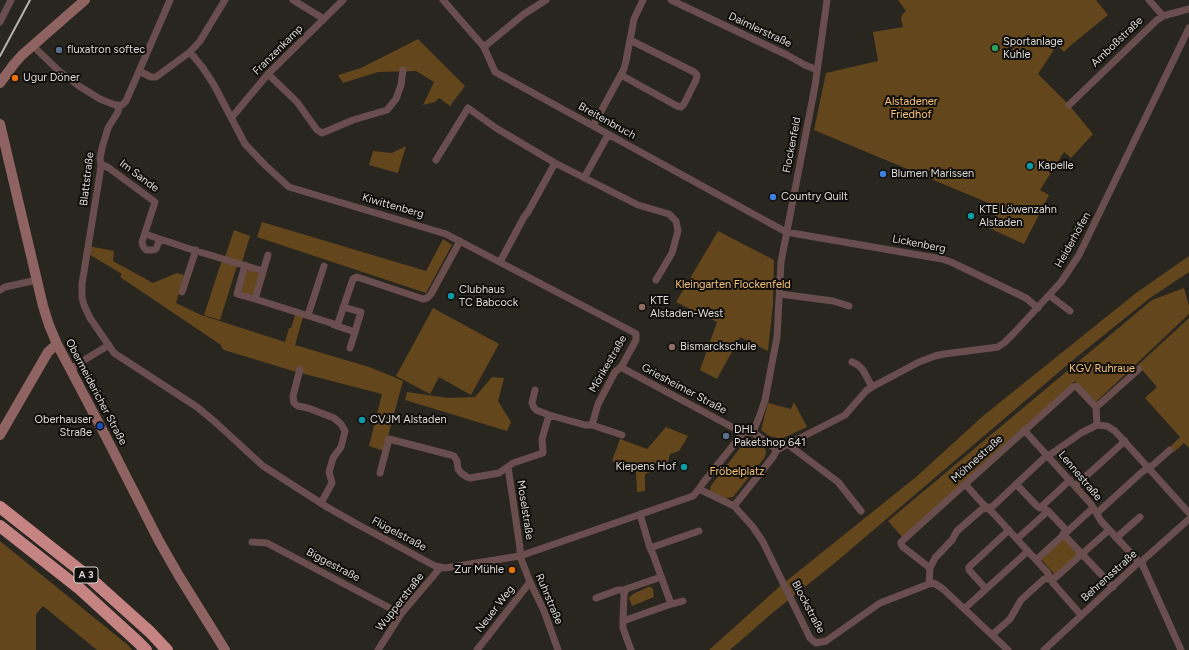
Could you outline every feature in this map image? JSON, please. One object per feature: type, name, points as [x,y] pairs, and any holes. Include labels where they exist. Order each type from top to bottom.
[{"type":"highway","name":"A 3","points":[[0,507],[91,579],[150,632],[167,650]]},
{"type":"highway","name":"A 3","points":[[0,526],[80,589],[146,650]]},
{"type":"main road","points":[[0,83],[14,64],[86,0]]},
{"type":"main road","name":"Obermeidericher Straße","points":[[0,124],[48,325],[56,344],[106,437],[159,541],[225,650]]},
{"type":"main road","points":[[0,435],[48,352],[56,344]]},
{"type":"street","points":[[0,22],[11,0]]},
{"type":"street","name":"Blattstraße","points":[[108,344],[84,306],[82,291],[101,164],[100,158],[108,128],[118,112],[119,105],[124,103],[170,0]]},
{"type":"street","points":[[139,71],[156,77],[190,52],[200,41],[225,0]]},
{"type":"street","points":[[293,0],[324,19]]},
{"type":"street","name":"Franzenkamp","points":[[232,117],[268,74],[343,0]]},
{"type":"street","name":"Breitenbruch","points":[[443,0],[484,47],[495,72],[786,232]]},
{"type":"street","points":[[484,47],[524,14],[546,0]]},
{"type":"street","points":[[593,126],[621,75],[625,64],[634,19],[643,0]]},
{"type":"street","name":"Daimlerstraße","points":[[671,0],[817,70]]},
{"type":"street","name":"Flockenfeld","points":[[753,432],[765,400],[778,329],[781,262],[817,70],[827,0]]},
{"type":"street","points":[[1149,0],[1163,16]]},
{"type":"street","name":"Amboßstraße","points":[[1069,105],[1152,24],[1163,16],[1189,9]]},
{"type":"street","name":"Heiderhöfen","points":[[734,506],[777,450],[845,414],[866,391],[872,387],[919,362],[935,356],[998,347],[1009,338],[1038,308],[1067,275],[1079,256],[1189,28]]},
{"type":"street","points":[[621,75],[681,107],[696,80],[697,75],[694,72],[630,40]]},
{"type":"street","points":[[33,46],[54,67],[74,83],[100,99],[119,105]]},
{"type":"street","name":"Kiwittenberg","points":[[190,52],[214,85],[232,117],[241,138],[265,165],[291,188],[440,232],[633,331],[636,334]]},
{"type":"street","points":[[268,74],[297,102],[317,130],[322,132],[353,120],[387,110],[396,99],[401,85],[403,70]]},
{"type":"street","points":[[436,160],[468,108],[496,128],[555,163],[638,205],[666,213],[674,218],[677,223],[678,231],[672,253],[656,280]]},
{"type":"street","points":[[584,178],[608,135]]},
{"type":"street","points":[[500,262],[555,163]]},
{"type":"street","name":"Im Sande","points":[[101,164],[109,168],[155,202],[142,244],[146,250],[155,250],[160,239]]},
{"type":"street","name":"Lickenberg","points":[[786,232],[952,262],[1026,298],[1038,308]]},
{"type":"street","points":[[145,234],[263,271]]},
{"type":"street","points":[[337,326],[353,279],[357,277],[422,299],[428,298],[460,241]]},
{"type":"street","points":[[182,292],[196,250]]},
{"type":"street","points":[[255,299],[268,255]]},
{"type":"street","points":[[245,265],[237,294],[308,315],[355,332]]},
{"type":"street","points":[[308,315],[324,266]]},
{"type":"street","points":[[0,290],[5,287],[37,280]]},
{"type":"street","points":[[780,294],[833,301],[849,306]]},
{"type":"street","points":[[1049,295],[1070,311]]},
{"type":"street","points":[[343,307],[361,312],[350,348]]},
{"type":"street","name":"Mörikestraße","points":[[592,425],[598,404],[615,372],[621,366],[636,340],[636,334]]},
{"type":"street","points":[[71,372],[76,365],[108,344]]},
{"type":"street","name":"Flügelstraße","points":[[108,344],[116,354],[198,407],[262,466],[355,523],[440,568]]},
{"type":"street","points":[[852,362],[863,370],[872,387]]},
{"type":"street","name":"Griesheimer Straße","points":[[621,366],[743,434]]},
{"type":"street","points":[[300,369],[293,396],[294,403],[298,406],[308,408],[334,418],[342,424],[345,431],[341,447],[333,458],[329,472],[332,483],[321,503]]},
{"type":"street","points":[[1097,424],[1096,407],[1139,369]]},
{"type":"street","name":"Möhnestraße","points":[[930,568],[903,547],[901,542],[1074,386],[1078,388],[1096,407]]},
{"type":"street","points":[[535,390],[532,401],[536,410],[549,415],[622,434]]},
{"type":"street","name":"Moselstraße","points":[[380,473],[389,439],[451,455],[455,458],[461,474],[470,478],[499,473],[513,463],[543,453],[542,439],[549,415]]},
{"type":"street","points":[[1008,650],[941,587],[934,583],[929,584],[930,568],[935,558],[952,540],[957,531],[981,510],[993,506],[1048,455],[1097,424],[1110,427],[1116,431],[1189,513]]},
{"type":"street","name":"Lennestraße","points":[[1024,430],[1091,504],[1108,530],[1140,562]]},
{"type":"street","points":[[440,568],[520,556],[689,498],[700,490],[702,483],[743,434],[753,432],[777,450]]},
{"type":"street","points":[[1075,486],[1125,441]]},
{"type":"street","points":[[788,444],[838,482],[861,510]]},
{"type":"street","points":[[1036,560],[1065,533],[1142,472],[1154,465],[1170,450]]},
{"type":"street","name":"Moselstraße","points":[[508,468],[520,556]]},
{"type":"street","points":[[1040,508],[1070,480]]},
{"type":"street","points":[[965,484],[1047,572],[1053,583],[1081,615]]},
{"type":"street","points":[[1016,484],[1036,506],[1048,511],[1082,554],[1113,587]]},
{"type":"street","name":"Blockstraße","points":[[700,490],[734,506],[761,538],[810,638],[817,647],[820,643],[826,641],[880,603],[929,584]]},
{"type":"street","points":[[1017,539],[1048,511]]},
{"type":"street","points":[[640,514],[650,548],[671,604]]},
{"type":"street","points":[[1116,538],[1140,518]]},
{"type":"street","name":"Behrensstraße","points":[[1044,650],[1189,519]]},
{"type":"street","points":[[986,589],[968,567],[1009,530]]},
{"type":"street","points":[[992,635],[1010,619],[1022,600],[1044,579],[1055,578],[1108,530]]},
{"type":"street","points":[[650,548],[699,531]]},
{"type":"street","name":"Biggestraße","points":[[252,542],[270,544],[401,614]]},
{"type":"street","points":[[964,609],[1028,551]]},
{"type":"street","name":"Ruhrstraße","points":[[520,556],[530,582],[544,611],[558,650]]},
{"type":"street","points":[[1140,562],[1181,650]]},
{"type":"street","name":"Wupperstraße","points":[[378,650],[401,614],[440,568]]},
{"type":"street","points":[[596,598],[620,590],[625,590],[661,577]]},
{"type":"street","name":"Neuer Weg","points":[[477,650],[530,582]]},
{"type":"street","points":[[625,590],[623,628],[631,650]]},
{"type":"street","points":[[623,621],[684,601]]},
{"type":"green space","name":"Alstadener Friedhof","points":[[898,0],[1096,0],[1108,15],[1064,52],[1057,45],[1038,74],[1069,105],[1093,134],[1071,158],[1064,152],[1040,190],[1049,195],[1024,244],[989,228],[998,207],[814,130],[826,73],[878,61],[873,32],[903,27],[901,19],[902,15],[906,11]]},
{"type":"green space","points":[[418,39],[465,86],[450,106],[439,98],[435,102],[423,105],[434,82],[416,71],[378,72],[343,83],[338,75],[361,68]]},
{"type":"green space","points":[[406,146],[398,173],[369,165],[373,151],[392,153]]},
{"type":"green space","points":[[262,222],[426,271],[443,239],[452,245],[426,293],[257,237]]},
{"type":"green space","points":[[234,230],[250,236],[242,262],[225,257]]},
{"type":"green space","name":"Kleingarten Flockenfeld","points":[[718,231],[774,260],[773,304],[768,351],[740,337],[717,379],[700,370],[717,322],[676,302]]},
{"type":"green space","points":[[88,246],[114,251],[113,261],[153,283],[177,273],[184,275],[176,303],[201,315],[285,342],[295,315],[303,317],[295,345],[369,367],[403,381],[384,451],[369,446],[382,394],[293,371],[224,350],[221,345],[120,277],[122,274],[87,253]]},
{"type":"green space","points":[[1189,256],[1189,272],[1150,298],[1073,360],[836,562],[771,614],[730,650],[709,650],[779,587],[916,477],[983,416],[1136,293]]},
{"type":"green space","points":[[222,260],[237,266],[220,320],[204,315]]},
{"type":"green space","points":[[248,269],[259,273],[254,295],[242,293],[240,291]]},
{"type":"green space","name":"KGV Ruhraue","points":[[1184,288],[1189,306],[1189,314],[1096,402],[1075,381],[904,539],[888,521],[1152,300]]},
{"type":"green space","points":[[433,308],[499,344],[471,395],[439,377],[430,394],[396,376]]},
{"type":"green space","points":[[1189,318],[1189,448],[1184,443],[1174,452],[1170,447],[1180,437],[1145,398],[1157,387],[1138,365]]},
{"type":"green space","points":[[492,377],[504,378],[498,401],[511,422],[507,431],[405,400],[407,392],[448,398],[475,397]]},
{"type":"green space","points":[[794,402],[807,427],[781,439],[769,436],[761,430],[768,403],[791,409]]},
{"type":"green space","points":[[666,427],[688,436],[679,451],[670,454],[667,466],[645,474],[645,491],[637,492],[636,470],[612,461],[620,439],[647,449]]},
{"type":"green space","name":"Fröbelplatz","points":[[754,437],[764,447],[766,451],[765,457],[733,497],[726,498],[711,492],[710,487],[747,439]]},
{"type":"green space","points":[[1064,539],[1078,554],[1055,575],[1041,559]]},
{"type":"green space","points":[[0,541],[132,650],[97,650],[43,606],[36,614],[36,650],[0,650]]},
{"type":"green space","points":[[648,587],[653,589],[654,597],[632,606],[629,598],[633,594]]},
{"type":"railway","points":[[0,56],[30,0]]},
{"type":"place","name":"Sportanlage Kuhle","points":[[995,48]]},
{"type":"place","name":"fluxatron softec","points":[[59,50]]},
{"type":"place","name":"Ugur Döner","points":[[15,78]]},
{"type":"place","name":"Kapelle","points":[[1030,166]]},
{"type":"place","name":"Blumen Marissen","points":[[883,174]]},
{"type":"place","name":"Country Quilt","points":[[773,197]]},
{"type":"place","name":"KTE Löwenzahn Alstaden","points":[[971,216]]},
{"type":"place","name":"Clubhaus TC Babcock","points":[[451,296]]},
{"type":"place","name":"KTE Alstaden-West","points":[[642,307]]},
{"type":"place","name":"Bismarckschule","points":[[672,347]]},
{"type":"place","name":"CVJM Alstaden","points":[[362,420]]},
{"type":"place","name":"Oberhauser Straße","points":[[100,426]]},
{"type":"place","name":"DHL Paketshop 641","points":[[726,436]]},
{"type":"place","name":"Kiepens Hof","points":[[684,467]]},
{"type":"place","name":"Zur Mühle","points":[[512,570]]}]
